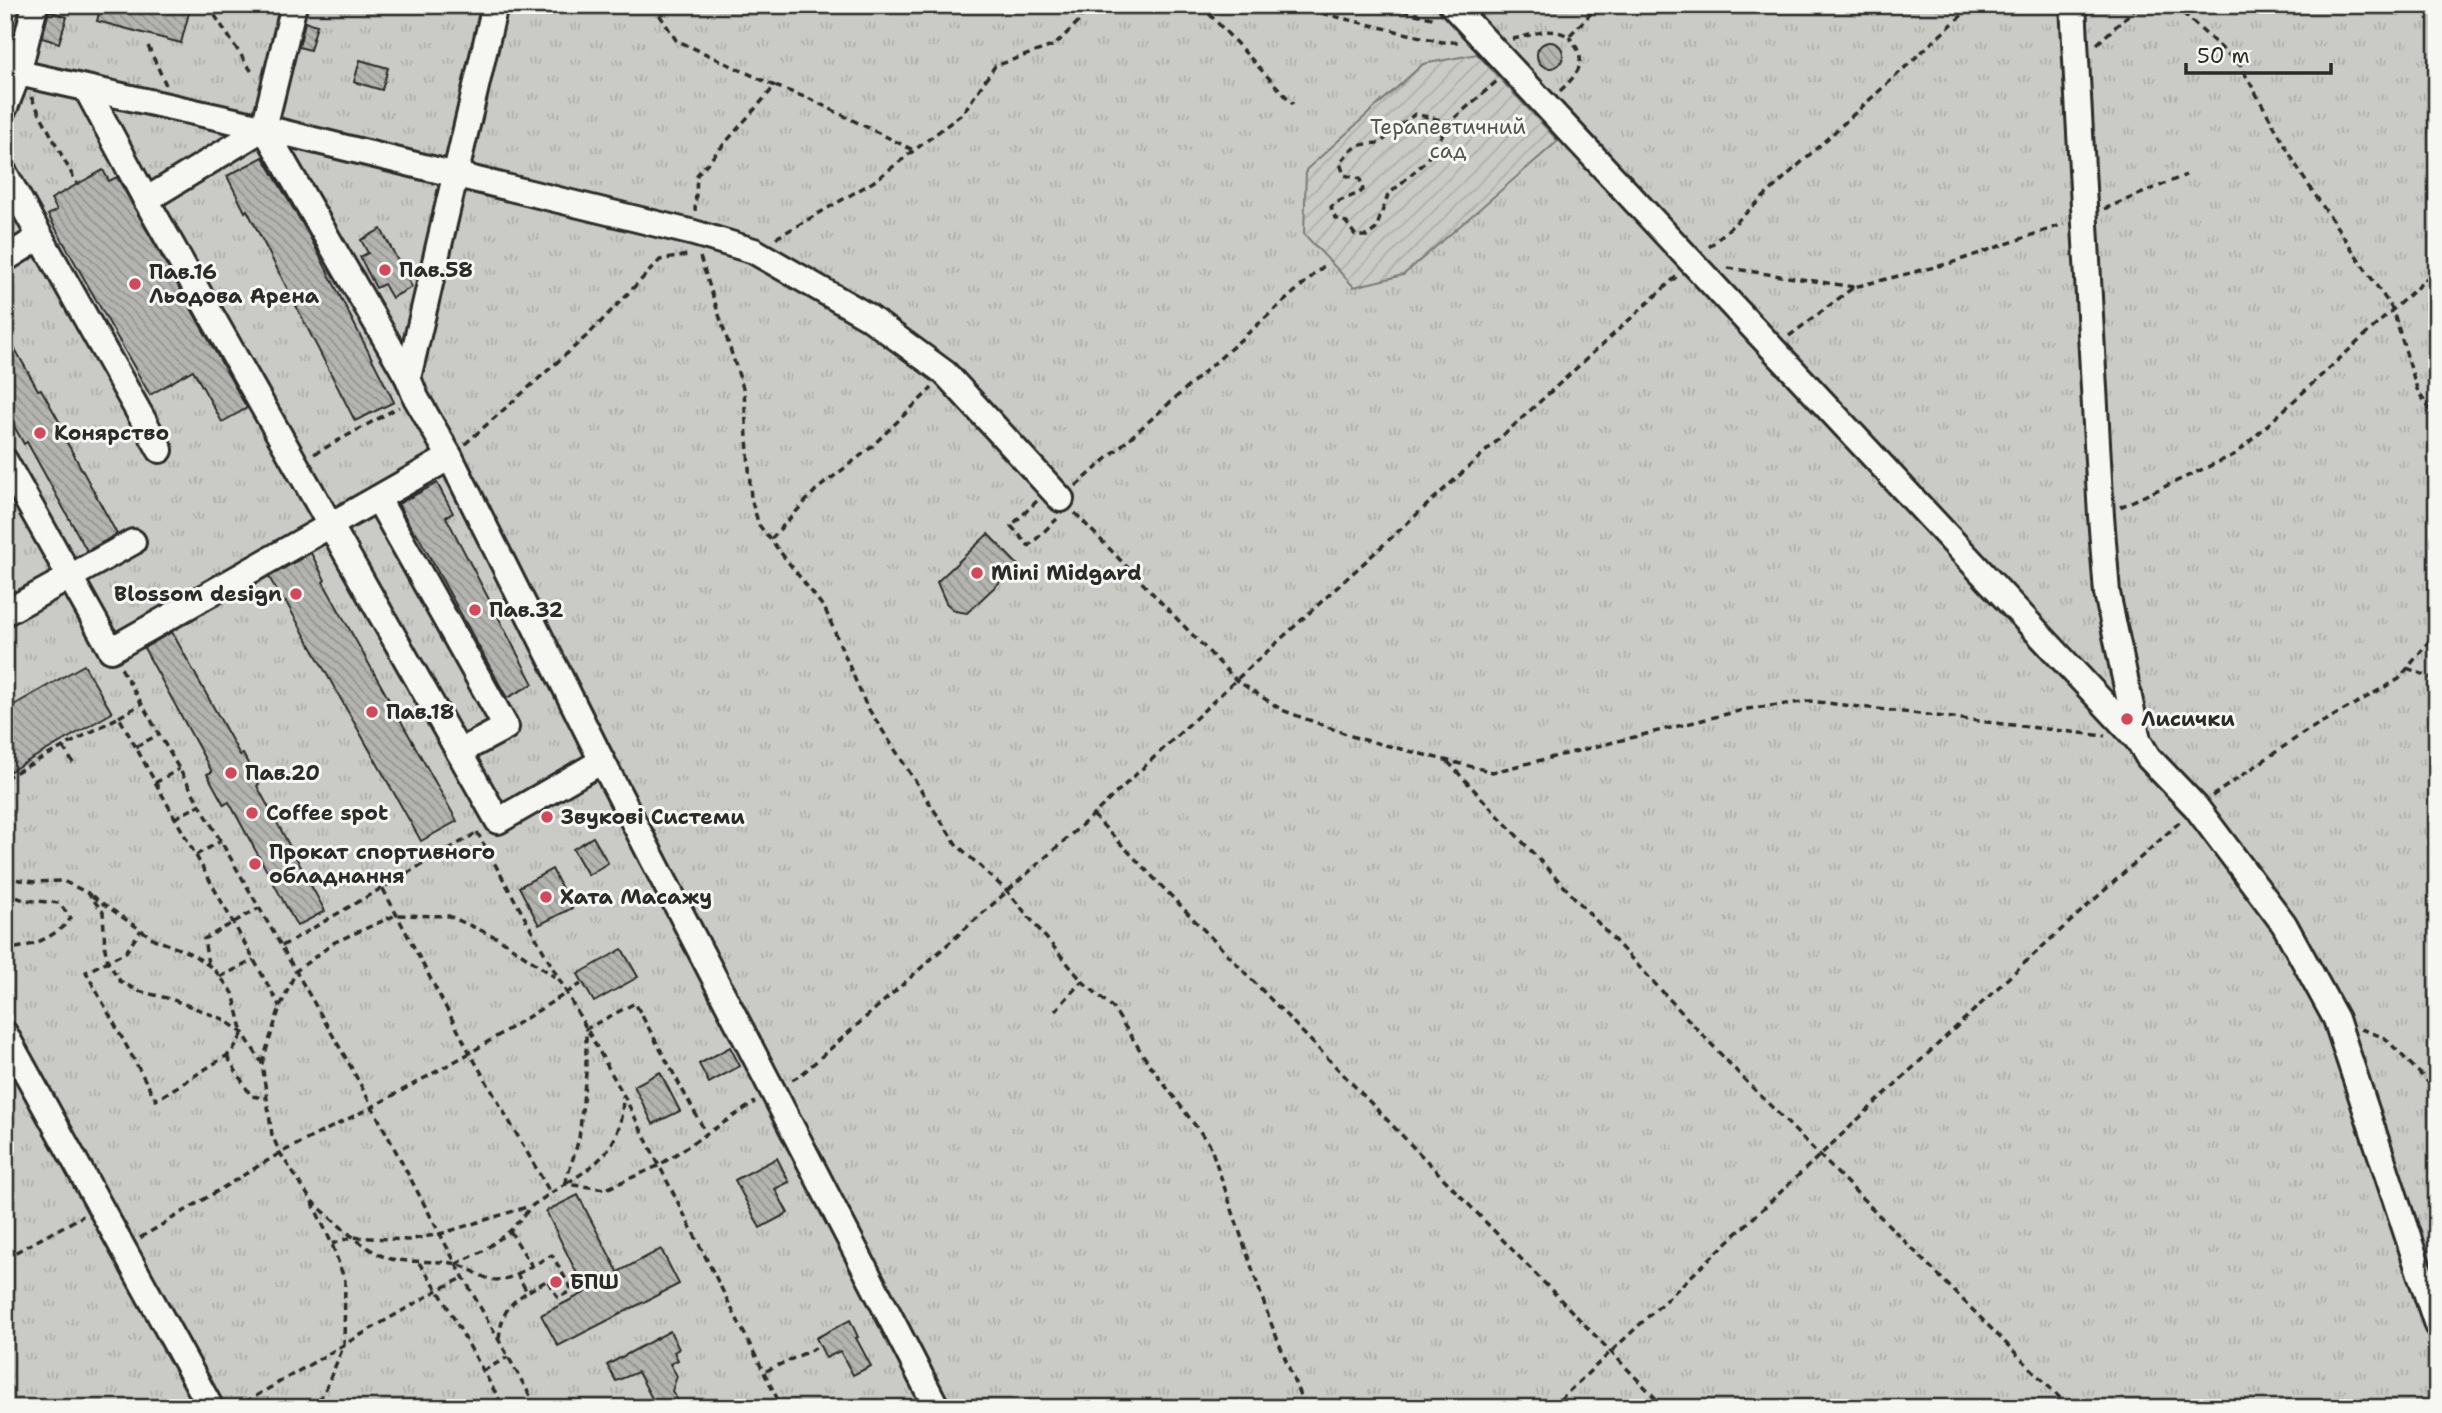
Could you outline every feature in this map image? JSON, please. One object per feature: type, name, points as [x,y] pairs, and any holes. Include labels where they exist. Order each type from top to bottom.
[{"type":"street","points":[[5,107],[12,72],[35,5]]},
{"type":"street","points":[[294,5],[264,128],[450,457],[602,761],[937,1408]]},
{"type":"street","points":[[412,388],[455,175],[495,5]]},
{"type":"street","points":[[2073,5],[2101,516],[2108,593],[2138,740]]},
{"type":"street","points":[[1445,12],[1486,42],[1546,104],[2138,740],[2148,757],[2196,807],[2284,924],[2336,1019],[2437,1325]]},
{"type":"street","points":[[12,72],[264,128],[694,233],[754,251],[867,316],[945,373],[1061,498]]},
{"type":"street","points":[[87,90],[146,200],[459,752],[487,827],[602,761]]},
{"type":"street","points":[[146,200],[264,128]]},
{"type":"street","points":[[5,174],[160,450]]},
{"type":"street","points":[[5,259],[40,237]]},
{"type":"street","points":[[5,461],[111,650],[450,457]]},
{"type":"street","points":[[378,499],[506,727],[459,752]]},
{"type":"street","points":[[5,613],[133,542]]},
{"type":"street","points":[[5,1034],[211,1408]]},
{"type":"path","points":[[208,5],[270,101]]},
{"type":"path","points":[[653,5],[676,40],[810,100],[914,151]]},
{"type":"path","points":[[754,251],[873,183],[963,113],[995,66],[1055,45],[1081,19],[1086,5]]},
{"type":"path","points":[[1201,5],[1293,103]]},
{"type":"path","points":[[1287,5],[1442,42],[1486,42],[1556,30],[1569,36],[1579,48],[1582,61],[1575,76],[1546,104]]},
{"type":"path","points":[[1379,5],[1445,12]]},
{"type":"path","points":[[1569,36],[1599,5]]},
{"type":"path","points":[[565,1184],[606,1189],[658,1166],[774,1089],[802,1074],[1093,815],[1236,680],[1973,5]]},
{"type":"path","points":[[2076,64],[2138,5]]},
{"type":"path","points":[[2174,5],[2240,65],[2301,174],[2393,310],[2418,391],[2437,419]]},
{"type":"path","points":[[148,46],[176,108]]},
{"type":"path","points":[[1450,122],[1415,114],[1381,143],[1359,144],[1350,150],[1340,163],[1344,175],[1360,179],[1363,190],[1352,198],[1340,199],[1331,207],[1335,218],[1346,222],[1356,236],[1367,236],[1376,229],[1388,195],[1426,161],[1450,122],[1510,66]]},
{"type":"path","points":[[12,72],[77,184]]},
{"type":"path","points":[[694,233],[697,175],[775,86]]},
{"type":"path","points":[[1693,262],[1854,287],[1951,263],[2084,217],[2186,175]]},
{"type":"path","points":[[450,457],[590,333],[660,260],[698,253],[744,391],[751,499],[759,525],[825,609],[866,705],[956,844],[1008,892],[1082,981],[1113,1008],[1149,1064],[1210,1145],[1269,1318],[1305,1408]]},
{"type":"path","points":[[1061,498],[1030,545],[1011,526],[1061,498],[1326,264]]},
{"type":"path","points":[[2101,516],[2236,454],[2437,269]]},
{"type":"path","points":[[1773,348],[1854,287]]},
{"type":"path","points":[[771,539],[816,491],[877,442],[922,400],[945,373]]},
{"type":"path","points":[[296,464],[412,388]]},
{"type":"path","points":[[1061,498],[1236,680],[1282,710],[1357,738],[1493,772],[1747,709],[1810,702],[2138,740]]},
{"type":"path","points":[[1552,1408],[2020,967],[2196,807],[2305,732],[2399,679],[2437,631]]},
{"type":"path","points":[[111,650],[282,946],[537,1408]]},
{"type":"path","points":[[2407,668],[2437,680]]},
{"type":"path","points":[[5,778],[142,704]]},
{"type":"path","points":[[119,716],[280,1007]]},
{"type":"path","points":[[136,747],[159,734]]},
{"type":"path","points":[[63,746],[75,766]]},
{"type":"path","points":[[1446,761],[1743,1078],[2070,1408]]},
{"type":"path","points":[[155,783],[180,769]]},
{"type":"path","points":[[5,794],[10,802]]},
{"type":"path","points":[[175,818],[200,804]]},
{"type":"path","points":[[1093,815],[1665,1408]]},
{"type":"path","points":[[282,946],[487,827],[558,979],[623,1094],[782,1408]]},
{"type":"path","points":[[195,855],[221,841]]},
{"type":"path","points":[[5,878],[35,882],[63,881],[88,893],[154,939],[192,954],[208,965],[233,993],[243,1032],[262,1063]]},
{"type":"path","points":[[383,889],[470,1053],[551,1194]]},
{"type":"path","points":[[5,893],[24,900],[59,903],[71,918],[63,928],[22,948],[5,947]]},
{"type":"path","points":[[88,893],[103,912],[104,949],[108,962],[120,981],[138,991],[171,999],[223,1019],[243,1032]]},
{"type":"path","points":[[208,965],[204,939],[260,908]]},
{"type":"path","points":[[312,1408],[324,1393],[344,1345],[345,1281],[332,1244],[311,1200],[280,1153],[272,1135],[266,1098],[262,1063],[280,1007],[296,971],[335,942],[396,915],[449,916],[500,939],[558,979]]},
{"type":"path","points":[[141,930],[126,952],[86,972],[156,1100],[231,1053],[243,1032]]},
{"type":"path","points":[[220,976],[254,960]]},
{"type":"path","points":[[1055,1011],[1082,981]]},
{"type":"path","points":[[123,1248],[280,1153],[372,1107],[470,1053],[581,984]]},
{"type":"path","points":[[586,1029],[635,1003],[706,1133]]},
{"type":"path","points":[[2336,1019],[2385,1038],[2437,1091]]},
{"type":"path","points":[[565,1184],[579,1139],[586,1073],[586,1029]]},
{"type":"path","points":[[227,1056],[251,1096],[266,1098]]},
{"type":"path","points":[[332,1244],[352,1237],[408,1240],[440,1234],[533,1205],[593,1168],[611,1146],[622,1119],[623,1094]]},
{"type":"path","points":[[311,1200],[352,1237],[388,1259],[456,1264],[484,1279],[505,1281],[552,1255],[572,1290],[558,1298],[548,1280],[512,1301],[502,1317],[498,1339]]},
{"type":"path","points":[[456,1264],[483,1251],[510,1231],[533,1205]]},
{"type":"path","points":[[5,1258],[100,1206]]},
{"type":"path","points":[[510,1231],[532,1266]]},
{"type":"path","points":[[419,1263],[438,1290],[504,1408]]},
{"type":"path","points":[[517,1274],[527,1292]]},
{"type":"path","points":[[234,1408],[463,1278]]},
{"type":"path","points":[[765,1371],[820,1346]]},
{"type":"path","points":[[483,1371],[508,1357]]},
{"type":"green space","points":[[5,5],[2437,5],[2437,1408],[5,1408]]},
{"type":"green space","name":"Терапевтичний сад","points":[[1477,54],[1558,141],[1403,275],[1354,287],[1304,234],[1306,170],[1423,64]]},
{"type":"building","points":[[101,5],[191,5],[181,43],[97,21]]},
{"type":"building","points":[[49,11],[67,17],[59,43],[42,38]]},
{"type":"building","points":[[305,22],[317,25],[310,50],[299,47]]},
{"type":"building","points":[[1550,42],[1559,46],[1563,55],[1559,64],[1550,68],[1541,64],[1537,55],[1541,46]]},
{"type":"building","points":[[360,60],[388,68],[382,90],[354,82]]},
{"type":"building","points":[[263,157],[309,235],[394,402],[355,421],[227,176]]},
{"type":"building","name":"Пав.16 Льодова Арена","points":[[103,170],[109,181],[117,177],[247,408],[222,422],[193,370],[150,395],[48,215],[57,210],[51,199]]},
{"type":"building","name":"Пав.58","points":[[381,229],[412,287],[392,298],[384,284],[376,288],[360,257],[368,253],[361,240]]},
{"type":"building","name":"Конярство","points":[[5,331],[60,423],[57,424],[117,534],[87,551],[27,442],[24,444],[5,410]]},
{"type":"building","name":"Пав.32","points":[[437,483],[453,513],[446,517],[533,684],[507,698],[398,504]]},
{"type":"building","name":"Mini Midgard","points":[[988,534],[1018,565],[967,613],[955,611],[946,603],[937,582]]},
{"type":"building","name":"Пав.18","points":[[311,553],[325,580],[323,582],[457,821],[421,841],[286,602],[284,603],[269,577]]},
{"type":"building","name":"Пав.20","points":[[172,632],[240,755],[243,754],[259,784],[257,786],[325,911],[297,926],[229,802],[224,805],[207,774],[212,772],[144,648]]},
{"type":"building","points":[[84,665],[112,713],[5,774],[5,710]]},
{"type":"building","points":[[593,837],[608,863],[588,875],[573,849]]},
{"type":"building","name":"Хата Масажу","points":[[552,869],[572,908],[539,925],[519,887]]},
{"type":"building","points":[[622,949],[638,977],[594,1002],[578,974]]},
{"type":"building","points":[[730,1047],[740,1066],[709,1083],[699,1064]]},
{"type":"building","points":[[660,1072],[680,1111],[653,1124],[634,1086]]},
{"type":"building","points":[[777,1158],[789,1182],[775,1189],[788,1213],[760,1228],[735,1180]]},
{"type":"building","points":[[578,1195],[618,1272],[661,1249],[679,1284],[558,1346],[541,1315],[586,1292],[546,1211]]},
{"type":"building","points":[[850,1320],[871,1366],[853,1375],[840,1351],[826,1358],[816,1338]]},
{"type":"building","points":[[670,1331],[679,1349],[674,1352],[678,1360],[670,1364],[677,1376],[672,1391],[679,1402],[666,1408],[657,1408],[638,1372],[616,1381],[607,1365]]},
{"type":"place","name":"Пав.58","points":[[385,270]]},
{"type":"place","name":"Пав.16 Льодова Арена","points":[[135,284]]},
{"type":"place","name":"Конярство","points":[[40,433]]},
{"type":"place","name":"Mini Midgard","points":[[977,573]]},
{"type":"place","name":"Blossom design","points":[[296,594]]},
{"type":"place","name":"Пав.32","points":[[475,610]]},
{"type":"place","name":"Пав.18","points":[[372,712]]},
{"type":"place","name":"Лисички","points":[[2127,719]]},
{"type":"place","name":"Пав.20","points":[[231,773]]},
{"type":"place","name":"Coffee spot","points":[[252,813]]},
{"type":"place","name":"Звукові Системи","points":[[547,817]]},
{"type":"place","name":"Прокат спортивного обладнання","points":[[255,864]]},
{"type":"place","name":"Хата Масажу","points":[[546,897]]},
{"type":"place","name":"БПШ","points":[[556,1282]]}]
